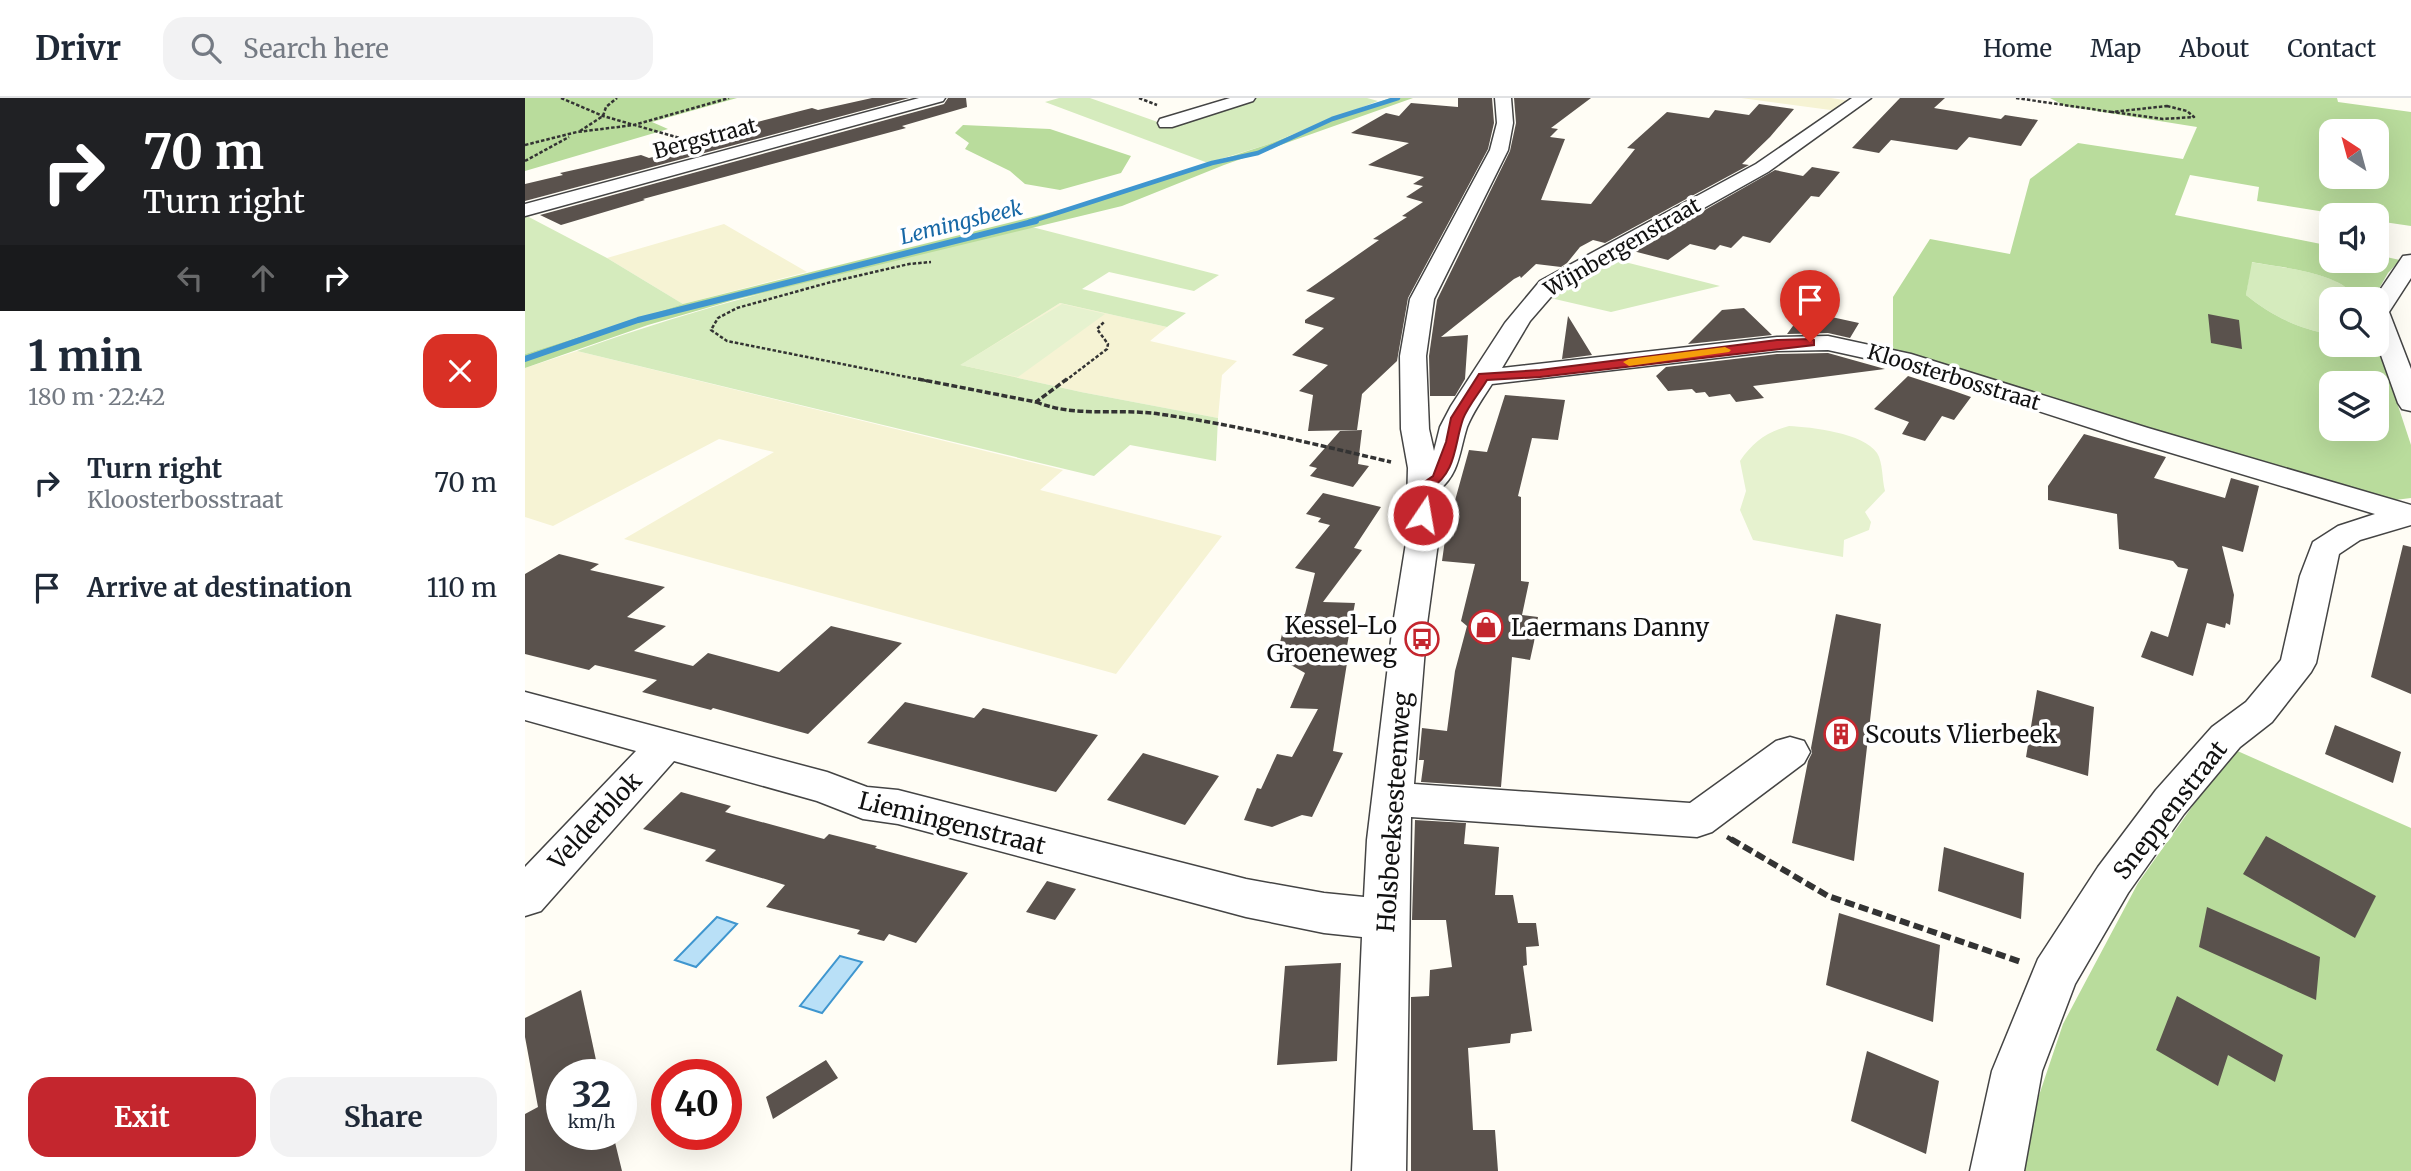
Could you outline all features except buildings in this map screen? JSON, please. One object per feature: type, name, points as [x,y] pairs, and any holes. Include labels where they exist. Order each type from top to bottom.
[{"type":"street","name":"Bergstraat","points":[[525,210],[937,98]]},
{"type":"street","points":[[1166,123],[1247,98]]},
{"type":"street","name":"Holsbeeksesteenweg","points":[[1379,1171],[1384,919],[1410,624],[1422,543],[1423,478],[1415,429],[1413,356],[1422,299],[1499,150],[1505,123],[1503,98]]},
{"type":"street","name":"Wijnbergenstraat","points":[[1423,478],[1438,478],[1453,442],[1457,418],[1533,300],[1548,286],[1762,167],[1863,98]]},
{"type":"street","points":[[2411,261],[2377,312],[2411,403]]},
{"type":"street","name":"Kloosterbosstraat","points":[[1484,377],[1540,373],[1777,344],[1810,342],[1848,346],[1902,359],[2138,434],[2411,515]]},
{"type":"street","points":[[1415,429],[1438,427],[1457,418]]},
{"type":"street","name":"Sneppenstraat","points":[[1997,1171],[2017,1071],[2055,974],[2113,880],[2170,802],[2227,737],[2259,712],[2298,663],[2324,549],[2349,533],[2411,515]]},
{"type":"street","name":"Liemingenstraat","points":[[525,706],[827,788],[863,803],[898,807],[1246,898],[1324,913],[1384,919]]},
{"type":"street","name":"Velderblok","points":[[525,898],[666,744]]},
{"type":"street","points":[[1393,799],[1697,820],[1790,752]]},
{"type":"path","points":[[561,98],[603,116],[693,141],[723,156]]},
{"type":"path","points":[[525,161],[603,116],[606,107],[617,98]]},
{"type":"path","points":[[525,145],[577,132],[634,125],[729,98]]},
{"type":"path","points":[[2016,98],[2111,112],[2179,120],[2194,117],[2190,112],[2168,107],[2140,106],[2111,112]]},
{"type":"path","points":[[931,262],[909,264],[831,282],[737,308],[718,318],[711,330],[727,341],[1036,402],[1052,410],[1147,412],[1226,424],[1423,478]]},
{"type":"path","points":[[1036,402],[1107,349],[1108,344],[1097,329],[1104,322]]},
{"type":"path","points":[[1697,820],[1828,896],[2055,974]]},
{"type":"shaded area","points":[[1741,98],[1831,98],[1851,101],[1838,111]]},
{"type":"shaded area","points":[[724,224],[807,272],[683,304],[607,258]]},
{"type":"shaded area","points":[[1060,303],[1167,327],[1150,341],[1237,361],[1222,375],[1218,418],[960,365]]},
{"type":"shaded area","points":[[577,351],[1063,470],[1040,490],[1222,536],[1116,674],[624,539],[774,452],[719,439],[553,526],[525,517],[525,368]]},
{"type":"green space","points":[[525,98],[737,98],[652,122],[668,129],[525,171]]},
{"type":"green space","points":[[1059,98],[1090,98],[1169,126],[1253,98],[1367,98],[1378,101],[1269,144],[1208,163],[1045,102]]},
{"type":"green space","points":[[1390,98],[1413,98],[1224,165],[1122,206],[734,300],[648,325],[525,368],[525,354],[683,304],[1088,203],[1269,144]]},
{"type":"green space","points":[[2050,98],[2337,98],[2338,102],[2411,112],[2411,226],[2389,223],[2389,203],[2319,203],[2319,211],[2257,201],[2259,187],[2190,175],[2175,215],[2319,244],[2319,273],[2388,273],[2380,287],[2345,287],[2325,277],[2252,262],[2246,295],[2286,321],[2319,331],[2319,357],[2382,357],[2387,371],[2319,371],[2319,441],[2389,441],[2389,378],[2411,445],[2411,498],[2395,500],[1893,352],[1893,297],[1930,239],[2010,254],[2030,179],[2078,143],[2183,159],[2197,127],[2065,106]]},
{"type":"green space","points":[[963,125],[1050,129],[1131,156],[1121,173],[1060,190],[1025,184],[1010,171],[965,149],[969,143],[955,133]]},
{"type":"green space","points":[[525,215],[607,258],[683,304],[525,354]]},
{"type":"green space","points":[[1032,227],[1219,275],[1194,291],[1109,272],[1082,289],[1186,313],[1167,327],[1060,303],[961,365],[1081,392],[1218,418],[1216,461],[1130,445],[1094,476],[577,351],[746,298]]},
{"type":"green space","points":[[1609,258],[1720,286],[1611,312],[1546,297]]},
{"type":"green space","points":[[2389,258],[2400,260],[2389,272]]},
{"type":"green space","points":[[2251,262],[2325,277],[2345,287],[2319,287],[2319,332],[2276,315],[2246,295]]},
{"type":"green space","points":[[1062,304],[1105,314],[1018,377],[960,365]]},
{"type":"green space","points":[[1789,426],[1823,430],[1861,440],[1879,457],[1885,491],[1865,512],[1871,522],[1869,530],[1844,540],[1843,557],[1753,540],[1740,510],[1746,491],[1740,461],[1761,439]]},
{"type":"green space","points":[[2233,749],[2411,828],[2411,1171],[2018,1171],[2019,1155],[2063,1024],[2138,883]]},
{"type":"water","points":[[717,917],[737,924],[696,967],[675,960]]},
{"type":"water","points":[[840,956],[862,962],[822,1013],[800,1006]]},
{"type":"waterway","name":"Lemingsbeek","points":[[1029,222],[1212,163],[1258,153],[1332,119],[1398,98]]},
{"type":"waterway","name":"Lemingsbeek","points":[[525,359],[638,320],[1036,221]]},
{"type":"slow traffic","points":[[1629,362],[1725,350]]},
{"type":"place","name":"Laermans Danny","points":[[1486,627]]},
{"type":"place","name":"Kessel-Lo Groeneweg","points":[[1422,639]]},
{"type":"place","name":"Scouts Vlierbeek","points":[[1841,734]]},
{"type":"route","points":[[1423,515],[1424,487],[1438,478],[1453,442],[1457,418],[1484,377],[1810,342]]}]
